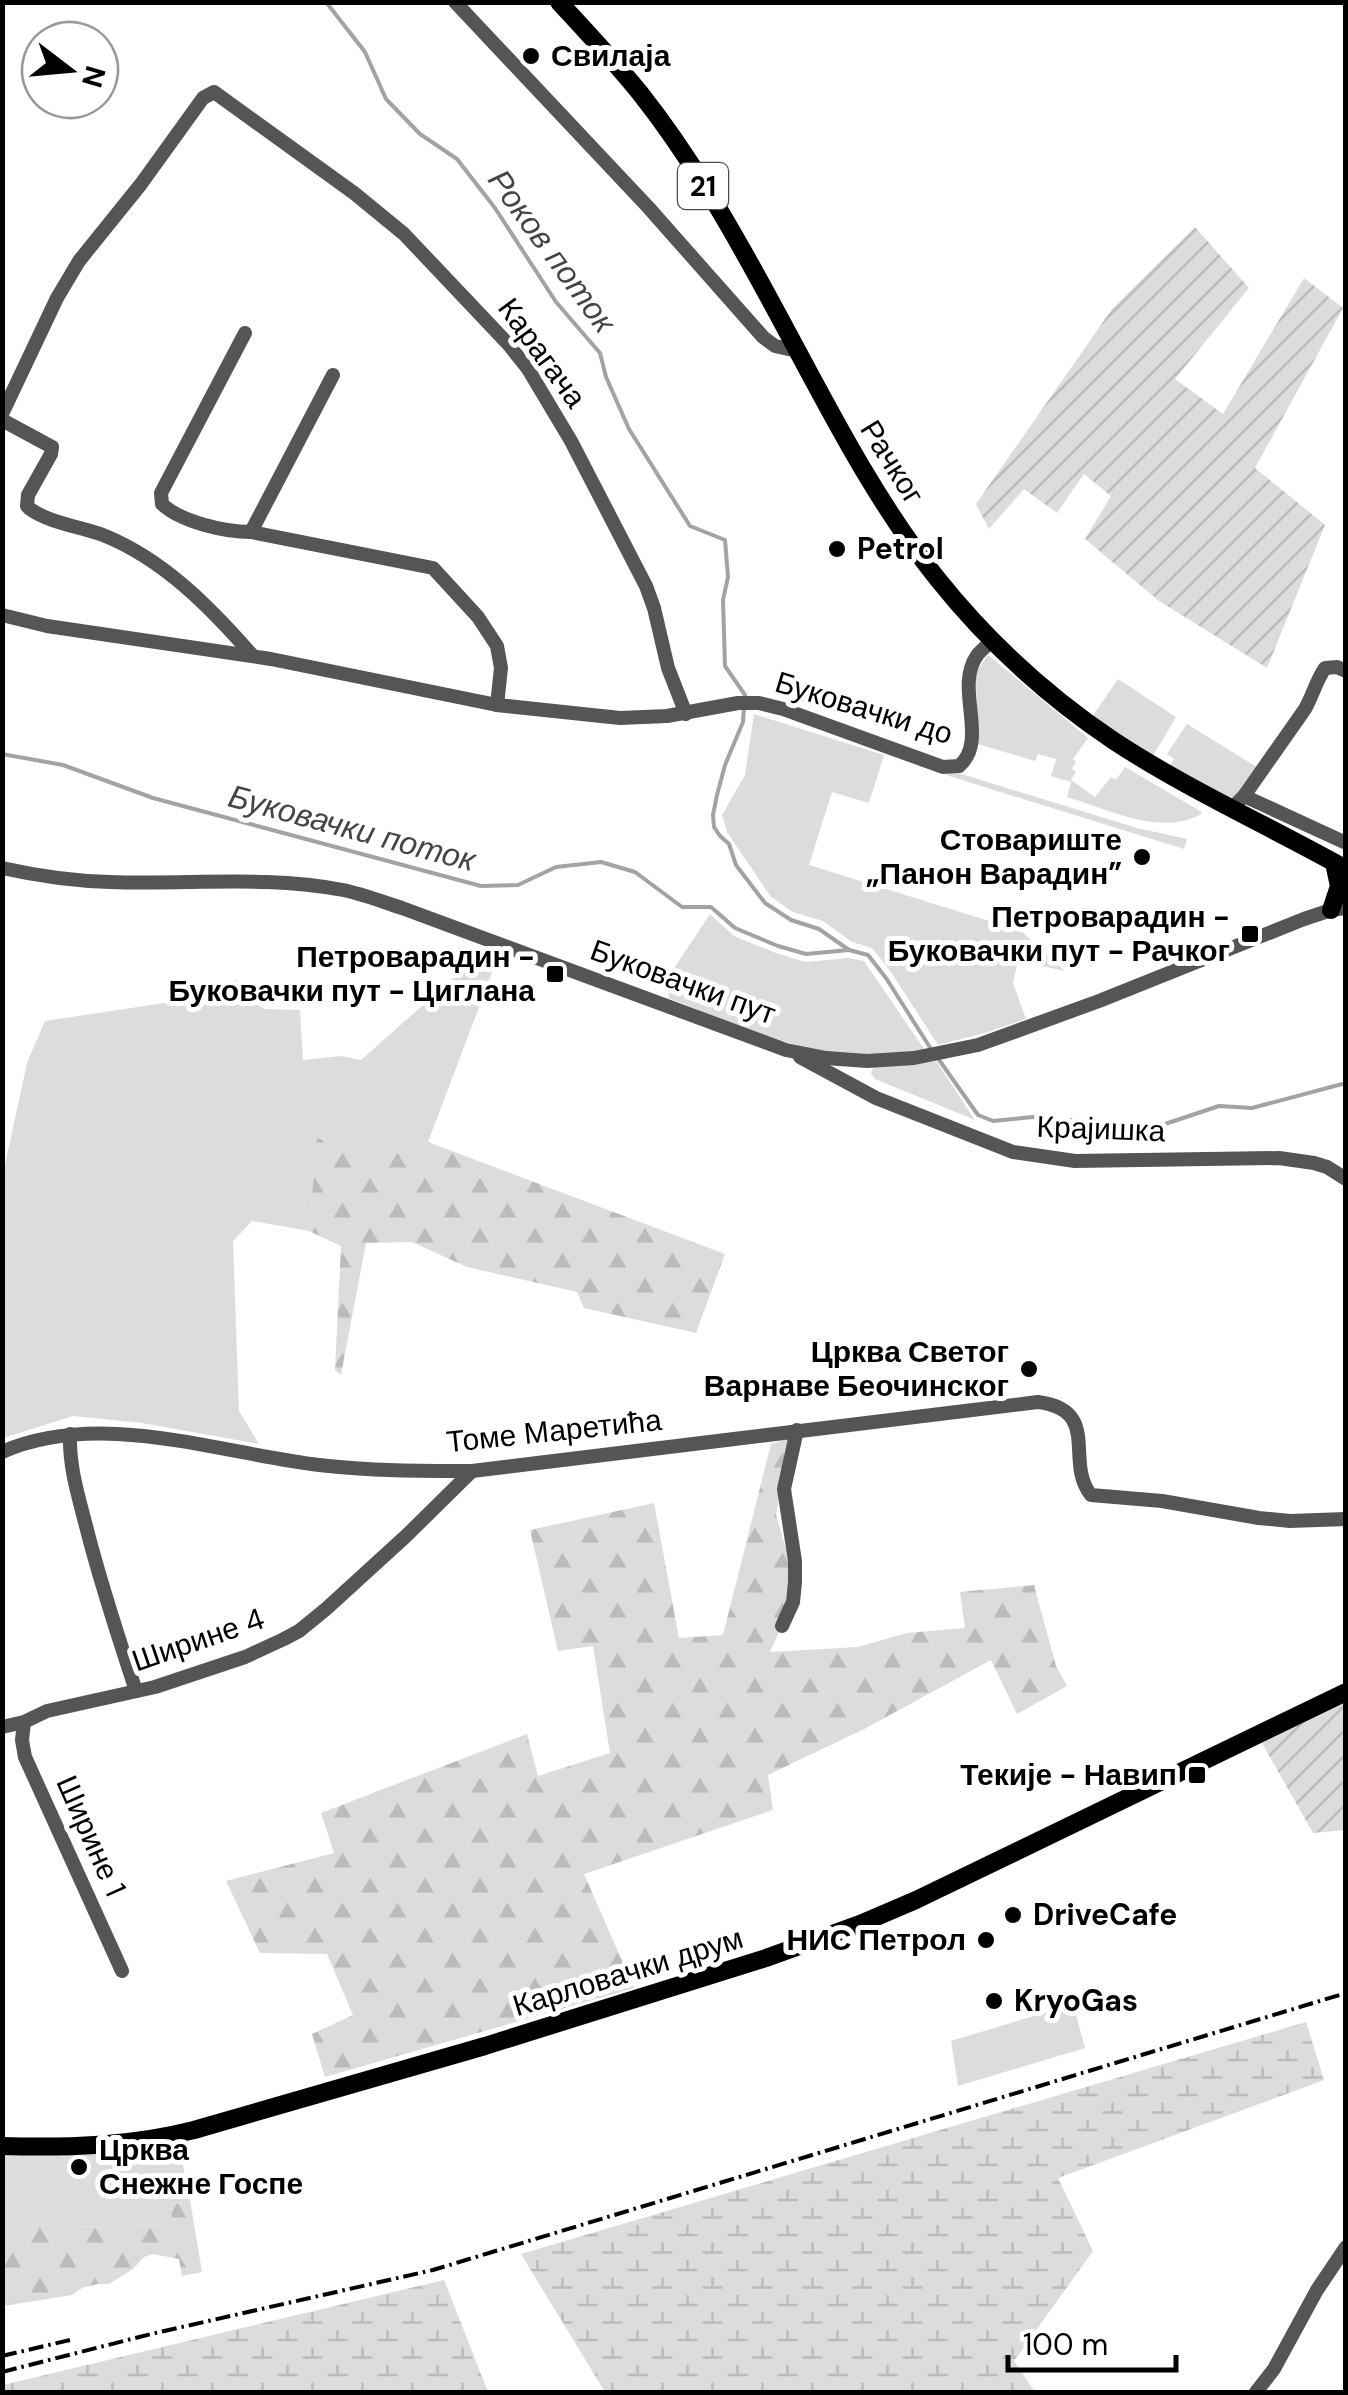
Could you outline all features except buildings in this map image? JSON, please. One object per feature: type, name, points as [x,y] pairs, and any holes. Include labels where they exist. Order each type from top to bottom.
[{"type":"main road","name":"Рачког","points":[[559,2],[641,94],[673,140],[742,250],[853,455],[937,579],[994,640],[1082,719],[1156,767],[1238,802],[1340,866]]},
{"type":"main road","points":[[1338,909],[1340,866]]},
{"type":"main road","name":"Карловачки друм","points":[[2,2146],[110,2144],[176,2135],[484,2046],[766,1958],[916,1900],[1346,1692]]},
{"type":"street","points":[[454,2],[648,207],[763,337],[775,346],[797,351]]},
{"type":"street","name":"Карагача","points":[[2,417],[57,298],[79,261],[203,98],[214,92],[404,234],[528,370],[571,441],[646,586],[668,668],[686,714]]},
{"type":"street","points":[[245,334],[160,500],[167,510],[229,532],[251,532],[433,568],[478,616],[497,646],[502,668],[497,705]]},
{"type":"street","points":[[251,532],[333,374]]},
{"type":"street","points":[[2,417],[52,447],[28,496],[30,509],[104,536],[160,567],[179,580],[252,655]]},
{"type":"street","name":"Буковачки до","points":[[2,615],[47,626],[252,655],[497,705],[652,718],[758,703],[943,767],[959,766],[965,761],[971,745],[970,669],[976,656],[994,640]]},
{"type":"street","points":[[1346,671],[1325,668],[1305,708],[1238,802],[1346,843]]},
{"type":"street","name":"Буковачки пут","points":[[2,868],[92,882],[239,881],[344,890],[786,1050],[867,1061],[935,1055],[1011,1034],[1338,909]]},
{"type":"street","name":"Крајишка","points":[[786,1050],[862,1092],[992,1146],[1034,1156],[1075,1160],[1279,1158],[1314,1163],[1346,1179]]},
{"type":"street","points":[[862,1092],[856,1078],[860,1066],[867,1061]]},
{"type":"street","name":"Томе Маретића","points":[[2,1452],[41,1438],[87,1432],[244,1451],[317,1465],[390,1471],[472,1471],[1024,1402],[1046,1403],[1063,1409],[1074,1421],[1079,1434],[1082,1477],[1092,1495],[1290,1521],[1346,1518]]},
{"type":"street","points":[[782,1626],[796,1582],[784,1490],[796,1430]]},
{"type":"street","points":[[70,1434],[69,1458],[93,1558],[136,1691]]},
{"type":"street","name":"Ширине 4","points":[[2,1726],[234,1661],[299,1631],[472,1471]]},
{"type":"street","name":"Ширине 1","points":[[24,1722],[24,1757],[122,1971]]},
{"type":"street","points":[[1256,2392],[1274,2369],[1317,2290],[1346,2247]]},
{"type":"green space","points":[[1195,227],[1249,288],[1175,379],[1223,414],[1304,278],[1343,308],[1255,468],[1325,525],[1267,668],[1159,601],[1085,539],[1111,496],[1084,474],[1057,513],[1024,489],[989,529],[976,504],[1112,309]]},
{"type":"green space","points":[[988,655],[1088,738],[1073,759],[1076,762],[1072,769],[1076,772],[1071,780],[1095,797],[1125,767],[1201,814],[1169,823],[1117,814],[1067,797],[1071,782],[1051,776],[1056,759],[1038,754],[1035,761],[978,744],[976,677]]},
{"type":"green space","points":[[1118,679],[1176,717],[1150,761],[1090,720]]},
{"type":"green space","points":[[754,714],[884,755],[869,803],[832,792],[809,865],[1021,931],[1065,971],[1018,961],[1013,983],[1026,1019],[938,1045],[872,948],[852,942],[823,921],[793,912],[771,897],[727,832],[722,815],[745,775]]},
{"type":"green space","points":[[1187,724],[1260,769],[1239,796],[1224,805],[1168,768],[1174,759],[1167,754]]},
{"type":"green space","points":[[955,772],[1137,828],[1187,839],[1184,849],[946,775]]},
{"type":"green space","points":[[710,914],[734,936],[805,962],[849,958],[864,961],[924,1049],[891,1055],[825,1051],[761,1034],[668,998],[673,970]]},
{"type":"green space","points":[[470,946],[500,952],[428,1142],[396,1153],[376,1153],[318,1138],[309,1231],[252,1221],[233,1241],[239,1411],[259,1444],[142,1423],[73,1416],[3,1438],[3,1174],[27,1063],[45,1021],[171,1002],[180,985],[237,980],[239,995],[265,1009],[300,1010],[303,1060],[341,1056],[361,1060],[456,976]]},
{"type":"green space","points":[[936,1061],[975,1120],[875,1079],[871,1073],[874,1066]]},
{"type":"green space","points":[[317,1138],[376,1153],[396,1153],[428,1142],[725,1254],[696,1333],[584,1308],[577,1292],[467,1267],[412,1242],[366,1243],[341,1375],[335,1370],[341,1246],[309,1231]]},
{"type":"green space","points":[[791,1438],[776,1514],[791,1568],[782,1625],[770,1652],[858,1647],[907,1633],[965,1628],[960,1592],[1034,1585],[1056,1666],[1067,1686],[1017,1714],[991,1660],[864,1729],[768,1775],[773,1810],[584,1874],[634,1988],[325,2077],[312,2034],[353,2015],[327,1954],[260,1953],[226,1881],[334,1853],[321,1813],[527,1734],[538,1776],[610,1753],[593,1646],[558,1651],[530,1530],[654,1503],[679,1638],[723,1635],[771,1444]]},
{"type":"green space","points":[[1345,1702],[1345,1830],[1313,1833],[1262,1743]]},
{"type":"green space","points":[[1073,2004],[1085,2048],[958,2086],[951,2041]]},
{"type":"green space","points":[[1306,2022],[1324,2080],[1058,2178],[1093,2251],[1014,2361],[1035,2392],[605,2392],[521,2254]]},
{"type":"green space","points":[[178,2141],[190,2200],[171,2205],[174,2225],[64,2227],[40,2222],[3,2250],[3,2152]]},
{"type":"green space","points":[[190,2200],[202,2272],[182,2276],[179,2259],[153,2254],[109,2284],[82,2288],[72,2295],[3,2306],[3,2250],[40,2222],[64,2227],[173,2225],[171,2205]]},
{"type":"green space","points":[[444,2280],[488,2392],[3,2392],[3,2385]]},
{"type":"waterway","name":"Роков поток","points":[[326,2],[365,52],[386,99],[420,134],[457,159],[495,208],[556,302],[600,353],[629,429],[690,526],[725,540],[725,666],[745,695],[743,722],[717,795],[714,827],[765,903],[791,920],[819,929],[849,950],[868,955],[931,1049]]},
{"type":"waterway","name":"Буковачки поток","points":[[2,754],[63,765],[153,798],[481,886],[518,885],[556,867],[601,862],[635,872],[682,907],[711,907],[735,928],[778,946],[806,954],[849,950]]},
{"type":"waterway","name":"Роков поток","points":[[937,1057],[978,1115],[993,1121],[1032,1117],[1070,1120],[1122,1132],[1144,1131],[1219,1106],[1252,1108],[1346,1083]]},
{"type":"railway","points":[[2,2372],[433,2270],[1346,1993]]},
{"type":"railway","points":[[2,2356],[70,2340]]},
{"type":"place","name":"Свилаја","points":[[531,56]]},
{"type":"place","name":"Petrol","points":[[837,549]]},
{"type":"place","name":"Стовариште „Панон Варадин”","points":[[1142,857]]},
{"type":"place","name":"Петроварадин - Буковачки пут - Рачког","points":[[1250,934]]},
{"type":"place","name":"Петроварадин - Буковачки пут - Циглана","points":[[555,974]]},
{"type":"place","name":"Црква Светог Варнаве Беочинског","points":[[1029,1369]]},
{"type":"place","name":"Текије - Навип","points":[[1197,1775]]},
{"type":"place","name":"DriveCafe","points":[[1013,1915]]},
{"type":"place","name":"НИС Петрол","points":[[986,1940]]},
{"type":"place","name":"KryoGas","points":[[994,2001]]},
{"type":"place","name":"Црква Снежне Госпе","points":[[79,2167]]}]
